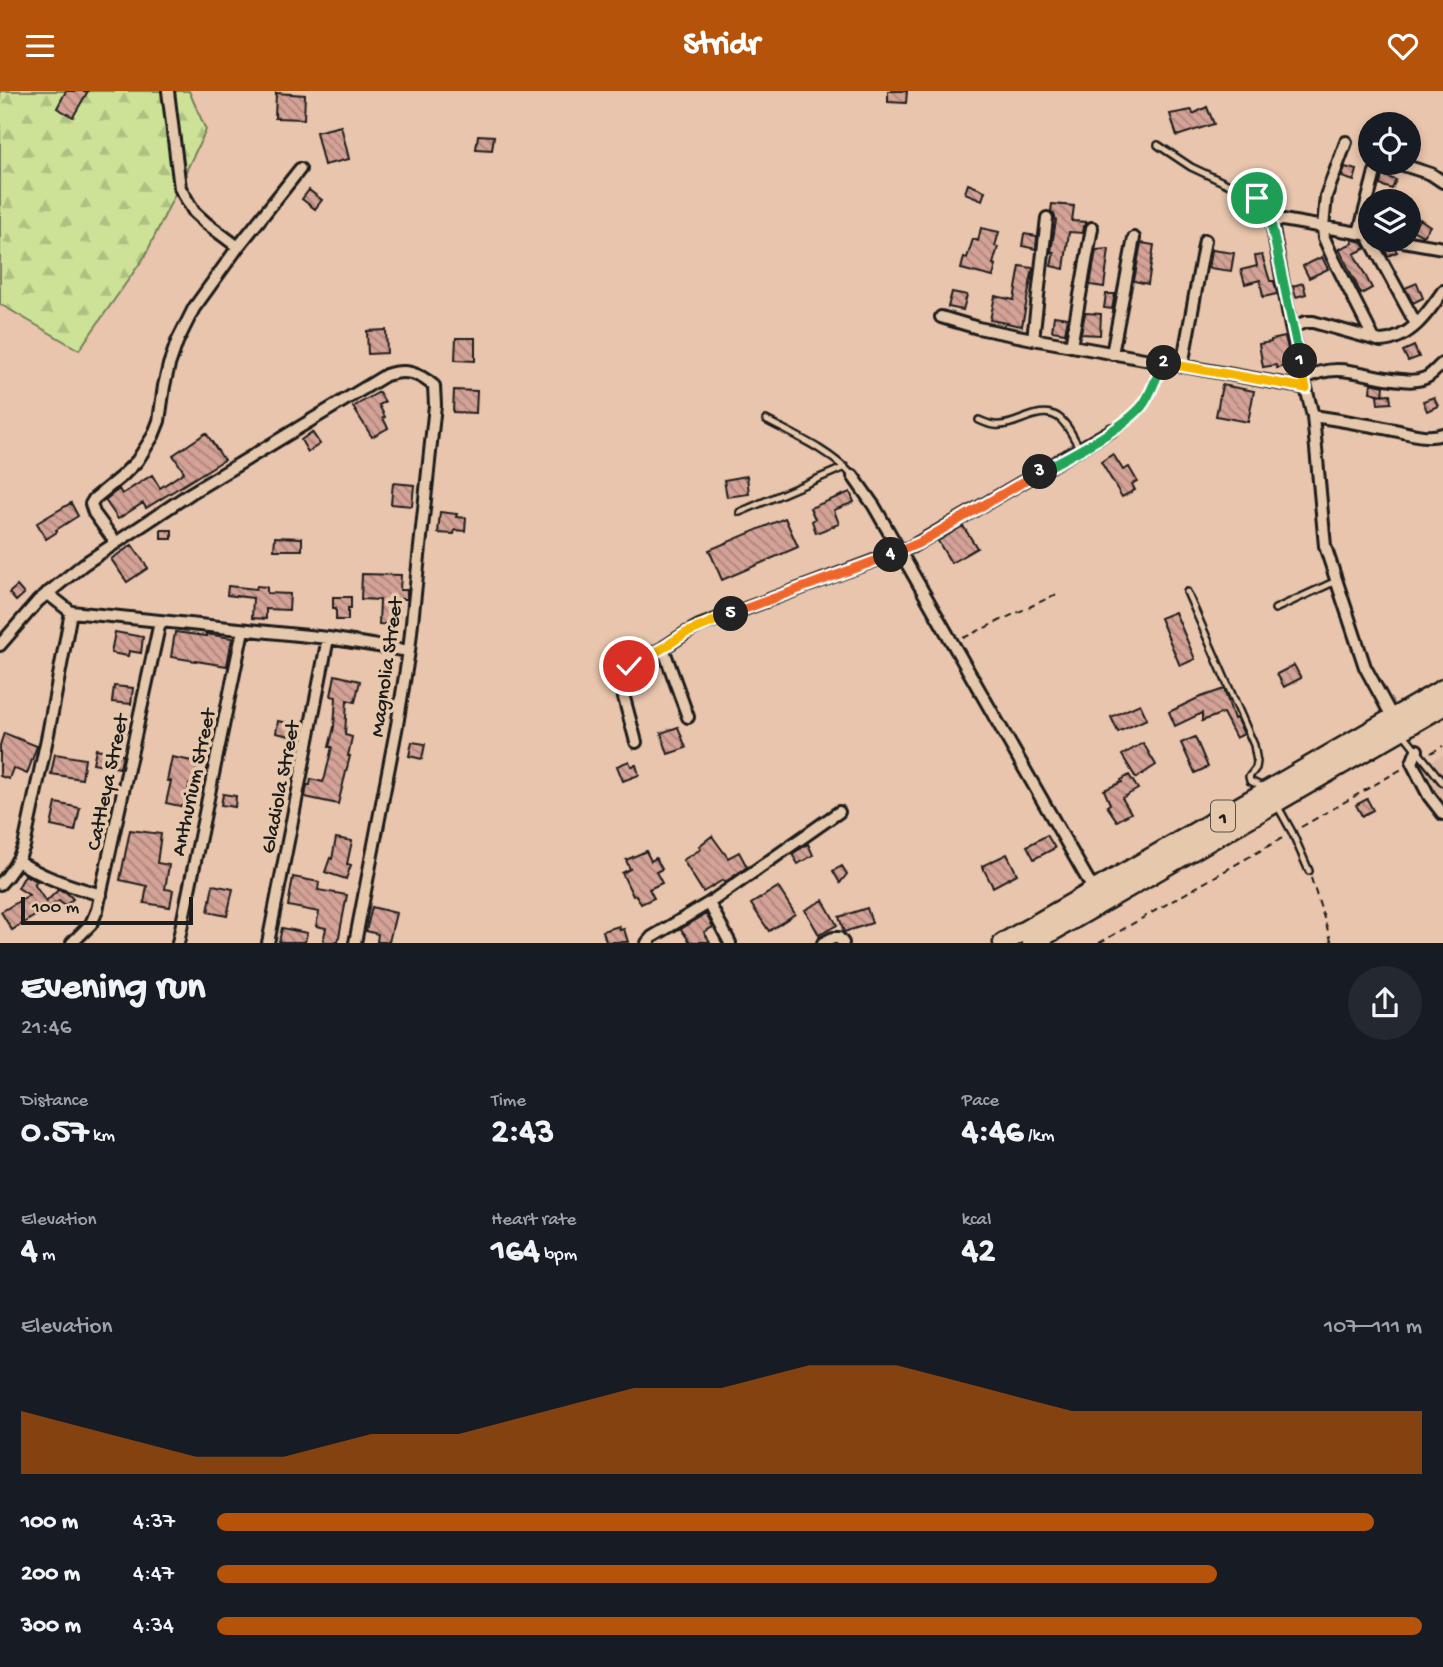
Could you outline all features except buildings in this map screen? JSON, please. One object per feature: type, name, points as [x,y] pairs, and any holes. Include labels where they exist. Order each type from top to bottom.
[{"type":"highway","name":"1","points":[[1003,943],[1097,897],[1272,796],[1396,724],[1443,689]]},
{"type":"highway","name":"1","points":[[1396,724],[1443,706]]},
{"type":"highway","name":"1","points":[[1032,943],[1097,897]]},
{"type":"street","points":[[168,91],[180,188],[194,212],[237,247]]},
{"type":"street","points":[[1346,142],[1326,196],[1323,227],[1327,247],[1374,339]]},
{"type":"street","points":[[0,645],[47,593],[116,543],[90,504],[137,461],[153,436],[159,421],[164,386],[177,342],[194,309],[237,247],[300,169]]},
{"type":"street","points":[[1421,171],[1443,182]]},
{"type":"street","points":[[1033,338],[1046,218]]},
{"type":"street","points":[[1358,233],[1270,218],[1291,327],[1313,416],[1325,546],[1365,667],[1396,724]]},
{"type":"street","points":[[1071,346],[1092,228]]},
{"type":"street","points":[[1112,354],[1134,238]]},
{"type":"street","points":[[1182,366],[1205,240]]},
{"type":"street","points":[[1421,244],[1443,248]]},
{"type":"street","points":[[1375,252],[1416,324]]},
{"type":"street","points":[[1291,327],[1313,321],[1381,341],[1396,338],[1404,335],[1416,324],[1443,291]]},
{"type":"street","points":[[942,317],[978,328],[1112,354],[1305,383]]},
{"type":"street","points":[[1305,383],[1315,373],[1331,369],[1411,381],[1426,378],[1442,364]]},
{"type":"street","name":"Magnolia Street","points":[[116,543],[191,493],[386,375],[398,371],[411,373],[426,379],[434,386],[434,417],[409,650],[355,943]]},
{"type":"street","points":[[1313,416],[1424,436],[1443,434]]},
{"type":"street","points":[[636,742],[620,683],[620,676],[629,666],[699,627],[919,543],[1112,430]]},
{"type":"street","points":[[849,471],[874,506],[1097,897]]},
{"type":"street","points":[[47,593],[71,612],[328,638],[409,650]]},
{"type":"street","points":[[0,884],[11,873],[24,846],[71,612]]},
{"type":"street","name":"Cattleya Street","points":[[72,943],[92,924],[101,895],[160,622]]},
{"type":"street","name":"Anthurium Street","points":[[177,943],[243,629]]},
{"type":"street","name":"Gladiola Street","points":[[268,943],[328,638]]},
{"type":"street","points":[[663,648],[688,717]]},
{"type":"street","points":[[1420,754],[1412,763],[1429,796],[1443,814]]},
{"type":"street","points":[[647,943],[652,937],[709,903],[839,812]]},
{"type":"street","points":[[18,861],[47,878],[101,895]]},
{"type":"street","points":[[709,903],[730,943]]},
{"type":"street","points":[[823,943],[839,938],[844,943]]},
{"type":"lane","points":[[1158,145],[1191,167],[1264,203],[1270,218]]},
{"type":"lane","points":[[979,420],[998,426],[1043,413],[1055,415],[1065,423],[1080,449]]},
{"type":"lane","points":[[766,420],[808,443],[849,471]]},
{"type":"lane","points":[[740,512],[849,471]]},
{"type":"lane","points":[[1275,609],[1336,580]]},
{"type":"lane","points":[[1187,592],[1254,745],[1257,762],[1249,777],[1250,781],[1272,796],[1309,871]]},
{"type":"lane","points":[[1396,724],[1443,783]]},
{"type":"path","points":[[1112,430],[1140,408],[1163,363]]},
{"type":"path","points":[[952,643],[1057,594]]},
{"type":"path","points":[[1420,754],[1443,746]]},
{"type":"path","points":[[1099,943],[1412,763]]},
{"type":"path","points":[[1309,871],[1332,943]]},
{"type":"shaded area","points":[[1443,755],[1443,803],[1415,767]]},
{"type":"green space","points":[[0,91],[189,91],[206,130],[145,256],[79,350],[0,304]]},
{"type":"route","points":[[629,666],[699,627],[919,543],[1112,430],[1140,408],[1163,363],[1306,388],[1270,218],[1267,207],[1257,198]]}]
